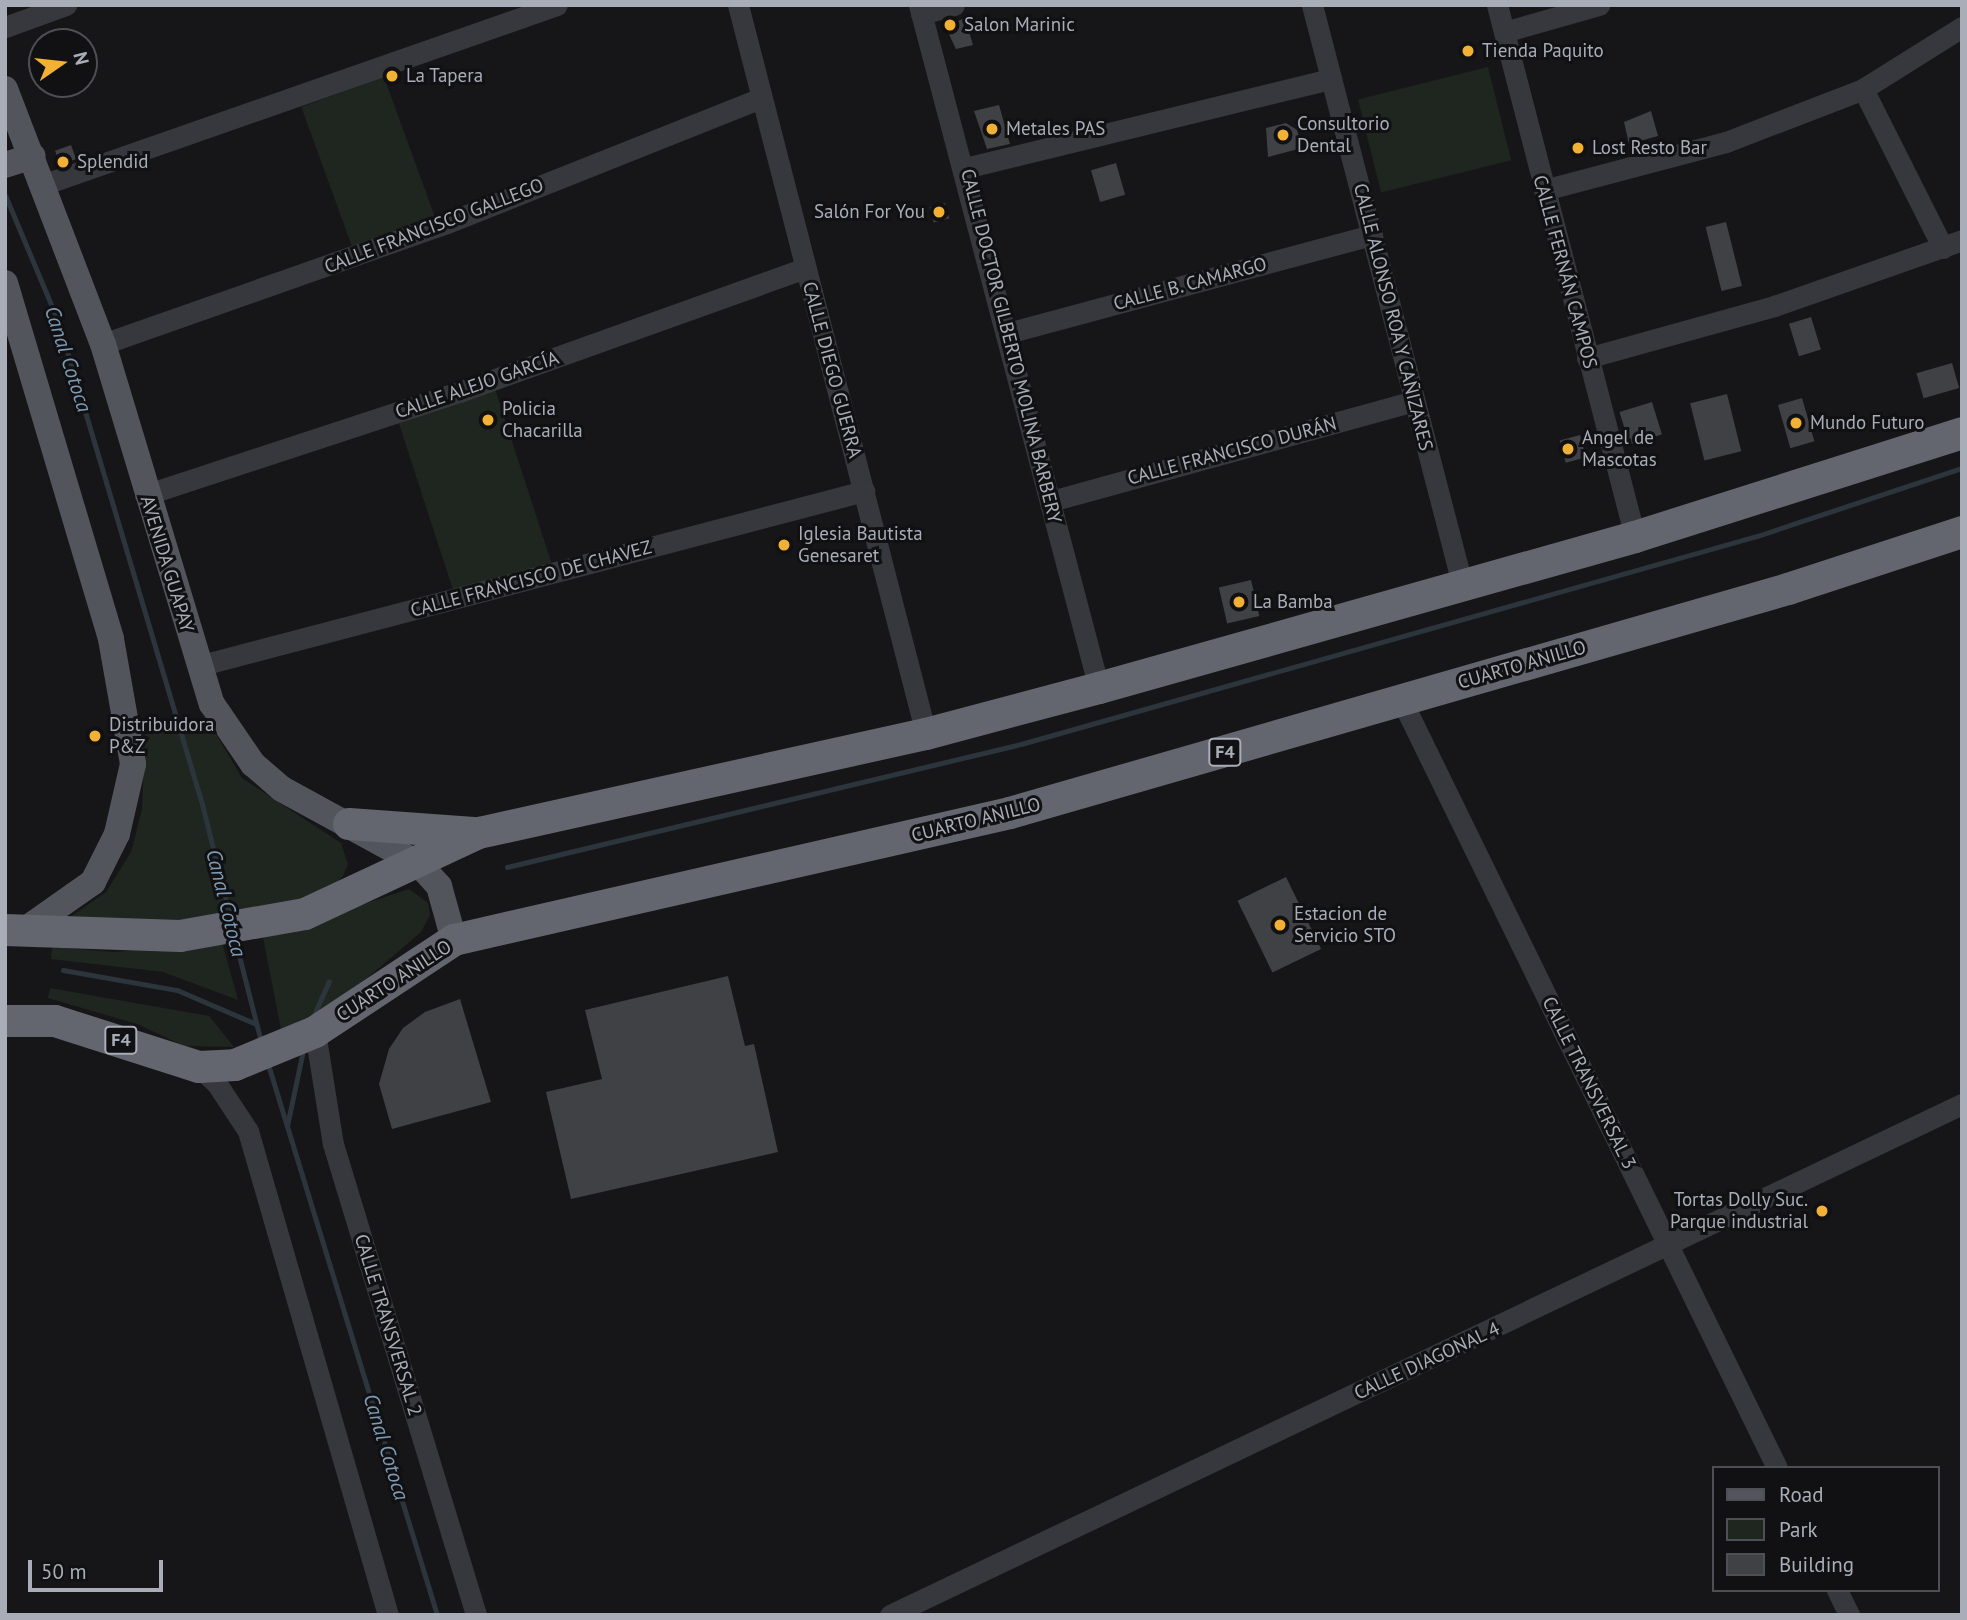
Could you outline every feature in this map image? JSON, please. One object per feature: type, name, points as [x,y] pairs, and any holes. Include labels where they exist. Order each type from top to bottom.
[{"type":"highway","points":[[16,929],[132,937],[217,930],[305,914],[419,864],[479,833],[926,734],[1099,688],[1635,537],[1962,433]]},
{"type":"highway","name":"CUARTO ANILLO","points":[[5,1021],[55,1021],[199,1068],[235,1065],[315,1032],[454,940],[1010,813],[1788,589],[1962,532]]},
{"type":"highway","points":[[349,824],[479,833]]},
{"type":"main road","name":"AVENIDA GUAPAY","points":[[5,89],[17,161],[45,184],[103,344],[145,495],[212,704],[253,764],[312,809],[349,824],[419,864],[439,886],[454,940]]},
{"type":"main road","points":[[5,283],[15,349],[114,649],[133,764],[117,834],[93,882],[16,929]]},
{"type":"street","points":[[5,27],[66,5]]},
{"type":"street","points":[[45,184],[557,5]]},
{"type":"street","name":"CALLE DIEGO GUERRA","points":[[738,5],[926,734]]},
{"type":"street","points":[[920,10],[954,5]]},
{"type":"street","name":"CALLE ALONSO ROA Y CAÑIZARES","points":[[1311,5],[1463,587]]},
{"type":"street","name":"CALLE FERNÁN CAMPOS","points":[[1497,5],[1635,537]]},
{"type":"street","points":[[1504,32],[1599,5]]},
{"type":"street","name":"CALLE DOCTOR GILBERTO MOLINA BARBERY","points":[[920,10],[965,168],[1099,688]]},
{"type":"street","points":[[1544,190],[1727,142],[1863,89],[1962,26]]},
{"type":"street","points":[[965,168],[1331,79]]},
{"type":"street","points":[[1587,358],[1774,306],[1952,244],[1863,89]]},
{"type":"street","name":"CALLE FRANCISCO GALLEGO","points":[[103,344],[424,232],[761,98]]},
{"type":"street","name":"CALLE B. CAMARGO","points":[[1008,333],[1372,235]]},
{"type":"street","name":"CALLE ALEJO GARCÍA","points":[[145,495],[459,393],[805,268]]},
{"type":"street","name":"CALLE FRANCISCO DURÁN","points":[[1051,501],[1414,401]]},
{"type":"street","name":"CALLE FRANCISCO DE CHAVEZ","points":[[198,666],[864,491]]},
{"type":"street","name":"CALLE TRANSVERSAL 3","points":[[1401,699],[1776,1466]]},
{"type":"street","name":"CALLE TRANSVERSAL 2","points":[[315,1032],[333,1144],[476,1615]]},
{"type":"street","points":[[199,1068],[217,1084],[248,1131],[388,1615]]},
{"type":"street","name":"CALLE DIAGONAL 4","points":[[890,1615],[1668,1247],[1962,1104]]},
{"type":"street","points":[[1838,1592],[1849,1615]]},
{"type":"green space","points":[[1488,67],[1511,160],[1381,193],[1358,99]]},
{"type":"green space","points":[[384,77],[435,216],[352,246],[301,107]]},
{"type":"green space","points":[[495,389],[552,565],[455,596],[398,421]]},
{"type":"green space","points":[[206,717],[242,778],[341,843],[348,864],[343,876],[322,897],[179,923],[66,920],[106,892],[131,852],[142,809],[145,731]]},
{"type":"green space","points":[[409,889],[428,903],[430,915],[421,932],[339,1002],[281,1030],[263,937]]},
{"type":"green space","points":[[222,942],[238,1000],[163,972],[51,959],[52,947],[114,952]]},
{"type":"green space","points":[[50,988],[209,1016],[234,1047],[184,1046],[137,1024],[48,998]]},
{"type":"building","points":[[965,18],[973,45],[956,49],[945,26]]},
{"type":"building","name":"Metales PAS","points":[[999,105],[1010,144],[987,149],[974,111]]},
{"type":"building","points":[[1651,111],[1658,136],[1629,144],[1624,122]]},
{"type":"building","name":"Consultorio Dental","points":[[1286,123],[1297,130],[1302,148],[1268,157],[1266,128]]},
{"type":"building","points":[[71,145],[76,159],[60,165],[55,151]]},
{"type":"building","points":[[1116,163],[1125,195],[1100,202],[1091,170]]},
{"type":"building","name":"Salón For You","points":[[945,203],[949,218],[934,223],[930,207]]},
{"type":"building","points":[[1726,222],[1742,286],[1722,291],[1706,227]]},
{"type":"building","points":[[1811,317],[1821,350],[1799,356],[1789,324]]},
{"type":"building","points":[[1952,363],[1959,388],[1924,398],[1916,373]]},
{"type":"building","points":[[1727,394],[1741,451],[1704,460],[1690,403]]},
{"type":"building","name":"Mundo Futuro","points":[[1802,398],[1814,441],[1790,448],[1778,405]]},
{"type":"building","points":[[1652,402],[1662,435],[1629,444],[1619,412]]},
{"type":"building","name":"Angel de Mascotas","points":[[1580,435],[1586,457],[1566,463],[1560,440]]},
{"type":"building","name":"La Bamba","points":[[1251,580],[1259,616],[1227,623],[1219,587]]},
{"type":"building","name":"Estacion de Servicio STO","points":[[1286,877],[1321,949],[1273,973],[1237,901]]},
{"type":"building","points":[[728,976],[745,1046],[754,1044],[778,1152],[571,1199],[546,1092],[602,1079],[585,1010]]},
{"type":"building","points":[[460,999],[491,1102],[392,1129],[379,1084],[389,1049],[403,1028],[425,1012]]},
{"type":"waterway","name":"Canal Cotoca","points":[[5,195],[58,321],[202,804],[230,916]]},
{"type":"waterway","points":[[507,867],[1021,744],[1757,536],[1962,468]]},
{"type":"waterway","name":"Canal Cotoca","points":[[234,936],[261,1042]]},
{"type":"waterway","points":[[63,970],[177,990],[256,1024]]},
{"type":"waterway","points":[[313,1017],[329,981]]},
{"type":"waterway","points":[[287,1126],[303,1050]]},
{"type":"waterway","name":"Canal Cotoca","points":[[267,1061],[437,1615]]},
{"type":"place","name":"Salon Marinic","points":[[950,25]]},
{"type":"place","name":"Tienda Paquito","points":[[1468,51]]},
{"type":"place","name":"La Tapera","points":[[392,76]]},
{"type":"place","name":"Metales PAS","points":[[992,129]]},
{"type":"place","name":"Consultorio Dental","points":[[1283,135]]},
{"type":"place","name":"Lost Resto Bar","points":[[1578,148]]},
{"type":"place","name":"Splendid","points":[[63,162]]},
{"type":"place","name":"Salón For You","points":[[939,212]]},
{"type":"place","name":"Policia Chacarilla","points":[[488,420]]},
{"type":"place","name":"Mundo Futuro","points":[[1796,423]]},
{"type":"place","name":"Angel de Mascotas","points":[[1568,449]]},
{"type":"place","name":"Iglesia Bautista Genesaret","points":[[784,545]]},
{"type":"place","name":"La Bamba","points":[[1239,602]]},
{"type":"place","name":"Distribuidora P&Z","points":[[95,736]]},
{"type":"place","name":"Estacion de Servicio STO","points":[[1280,925]]},
{"type":"place","name":"Tortas Dolly Suc. Parque industrial","points":[[1822,1211]]}]
